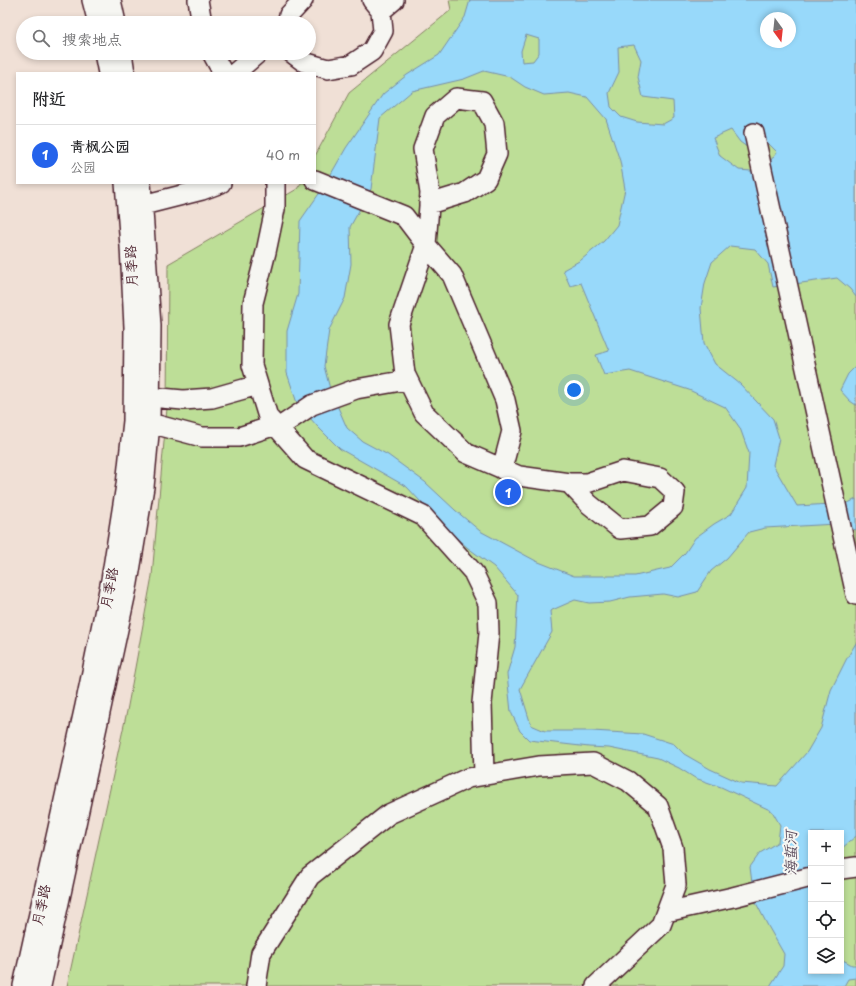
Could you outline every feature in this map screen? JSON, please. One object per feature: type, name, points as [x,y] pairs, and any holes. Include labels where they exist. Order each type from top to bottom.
[{"type":"street","points":[[92,0],[96,16]]},
{"type":"street","points":[[111,0],[114,16]]},
{"type":"street","points":[[198,0],[201,16]]},
{"type":"street","points":[[289,16],[303,0]]},
{"type":"street","points":[[301,60],[328,69],[351,65],[372,51],[383,31],[382,4]]},
{"type":"street","points":[[105,60],[108,72]]},
{"type":"street","points":[[123,60],[125,72]]},
{"type":"street","points":[[216,60],[222,72]]},
{"type":"street","points":[[236,72],[250,60]]},
{"type":"street","points":[[429,204],[465,193],[486,179],[497,154],[494,123],[482,101],[456,98],[435,116],[423,149],[430,193],[429,204],[426,245],[399,324],[405,374],[424,412],[466,453],[519,476],[569,483],[587,483],[623,471],[660,478],[675,492],[673,507],[650,526],[620,529],[589,504],[569,483]]},
{"type":"street","points":[[754,132],[856,595]]},
{"type":"street","points":[[316,180],[404,216],[426,245],[452,275],[505,400],[512,431],[502,469]]},
{"type":"street","name":"月季路","points":[[23,986],[85,706],[111,580],[126,485],[133,421],[134,327],[125,184]]},
{"type":"street","name":"月季路","points":[[41,986],[128,583],[144,487],[150,423],[152,326],[142,184]]},
{"type":"street","points":[[143,205],[202,190],[218,184]]},
{"type":"street","points":[[275,184],[275,209],[253,303],[252,365],[268,416],[305,459],[423,516],[473,572],[488,603],[489,633],[482,703],[484,775]]},
{"type":"street","points":[[150,423],[202,437],[239,437],[277,426],[312,405],[356,389],[408,380]]},
{"type":"street","points":[[150,397],[182,400],[212,398],[258,385]]},
{"type":"street","points":[[256,986],[261,953],[310,876],[389,814],[468,778],[539,766],[593,763],[628,781],[658,806],[673,848],[676,885],[661,925],[596,986]]},
{"type":"street","points":[[666,912],[808,878]]},
{"type":"green space","points":[[449,0],[856,0],[856,986],[67,986],[127,711],[152,576],[167,408],[168,264],[297,189],[300,184],[316,184],[316,154],[349,93],[451,10]]},
{"type":"water","name":"海蜇河","points":[[470,0],[856,0],[856,297],[850,289],[837,278],[773,287],[768,264],[755,249],[730,246],[712,262],[705,283],[701,308],[704,343],[715,364],[740,384],[773,419],[779,438],[773,465],[797,506],[848,503],[856,499],[856,530],[836,524],[765,528],[749,532],[727,558],[711,571],[697,592],[678,597],[663,594],[630,597],[610,602],[589,603],[575,600],[550,611],[552,632],[520,689],[531,725],[545,731],[592,731],[643,734],[674,744],[684,754],[710,769],[741,783],[777,786],[807,752],[821,728],[831,690],[856,643],[856,836],[844,846],[844,830],[808,830],[808,974],[844,974],[844,961],[852,965],[856,965],[856,978],[848,979],[844,986],[770,986],[783,966],[784,954],[754,899],[750,867],[760,853],[778,842],[780,825],[772,811],[721,787],[695,778],[658,758],[609,748],[529,740],[520,731],[511,712],[507,674],[515,647],[518,595],[494,567],[447,530],[407,487],[340,449],[297,403],[287,373],[287,331],[298,294],[300,221],[323,188],[346,148],[383,94],[407,75],[439,55],[465,17]],"holes":[[[526,35],[539,39],[539,53],[533,61],[522,62],[521,51]],[[634,45],[641,60],[638,77],[643,97],[673,101],[674,118],[663,124],[637,122],[621,117],[611,107],[609,93],[619,72],[618,47]],[[484,71],[510,77],[525,87],[544,95],[569,93],[587,97],[606,119],[620,161],[625,189],[617,225],[604,241],[581,260],[563,270],[570,286],[581,283],[609,351],[596,355],[604,375],[630,371],[689,390],[725,407],[740,428],[749,453],[747,488],[731,514],[695,538],[685,553],[670,568],[635,576],[574,576],[536,561],[480,531],[425,482],[388,455],[362,441],[347,428],[330,389],[324,366],[329,330],[345,298],[351,264],[350,227],[371,189],[380,118],[412,91],[464,79]],[[731,130],[740,142],[751,150],[768,143],[777,152],[768,164],[751,171],[739,170],[720,156],[713,138]]]},
{"type":"water","points":[[856,366],[856,405],[840,390],[848,374]]},
{"type":"place","name":"青枫公园","points":[[508,492]]}]
